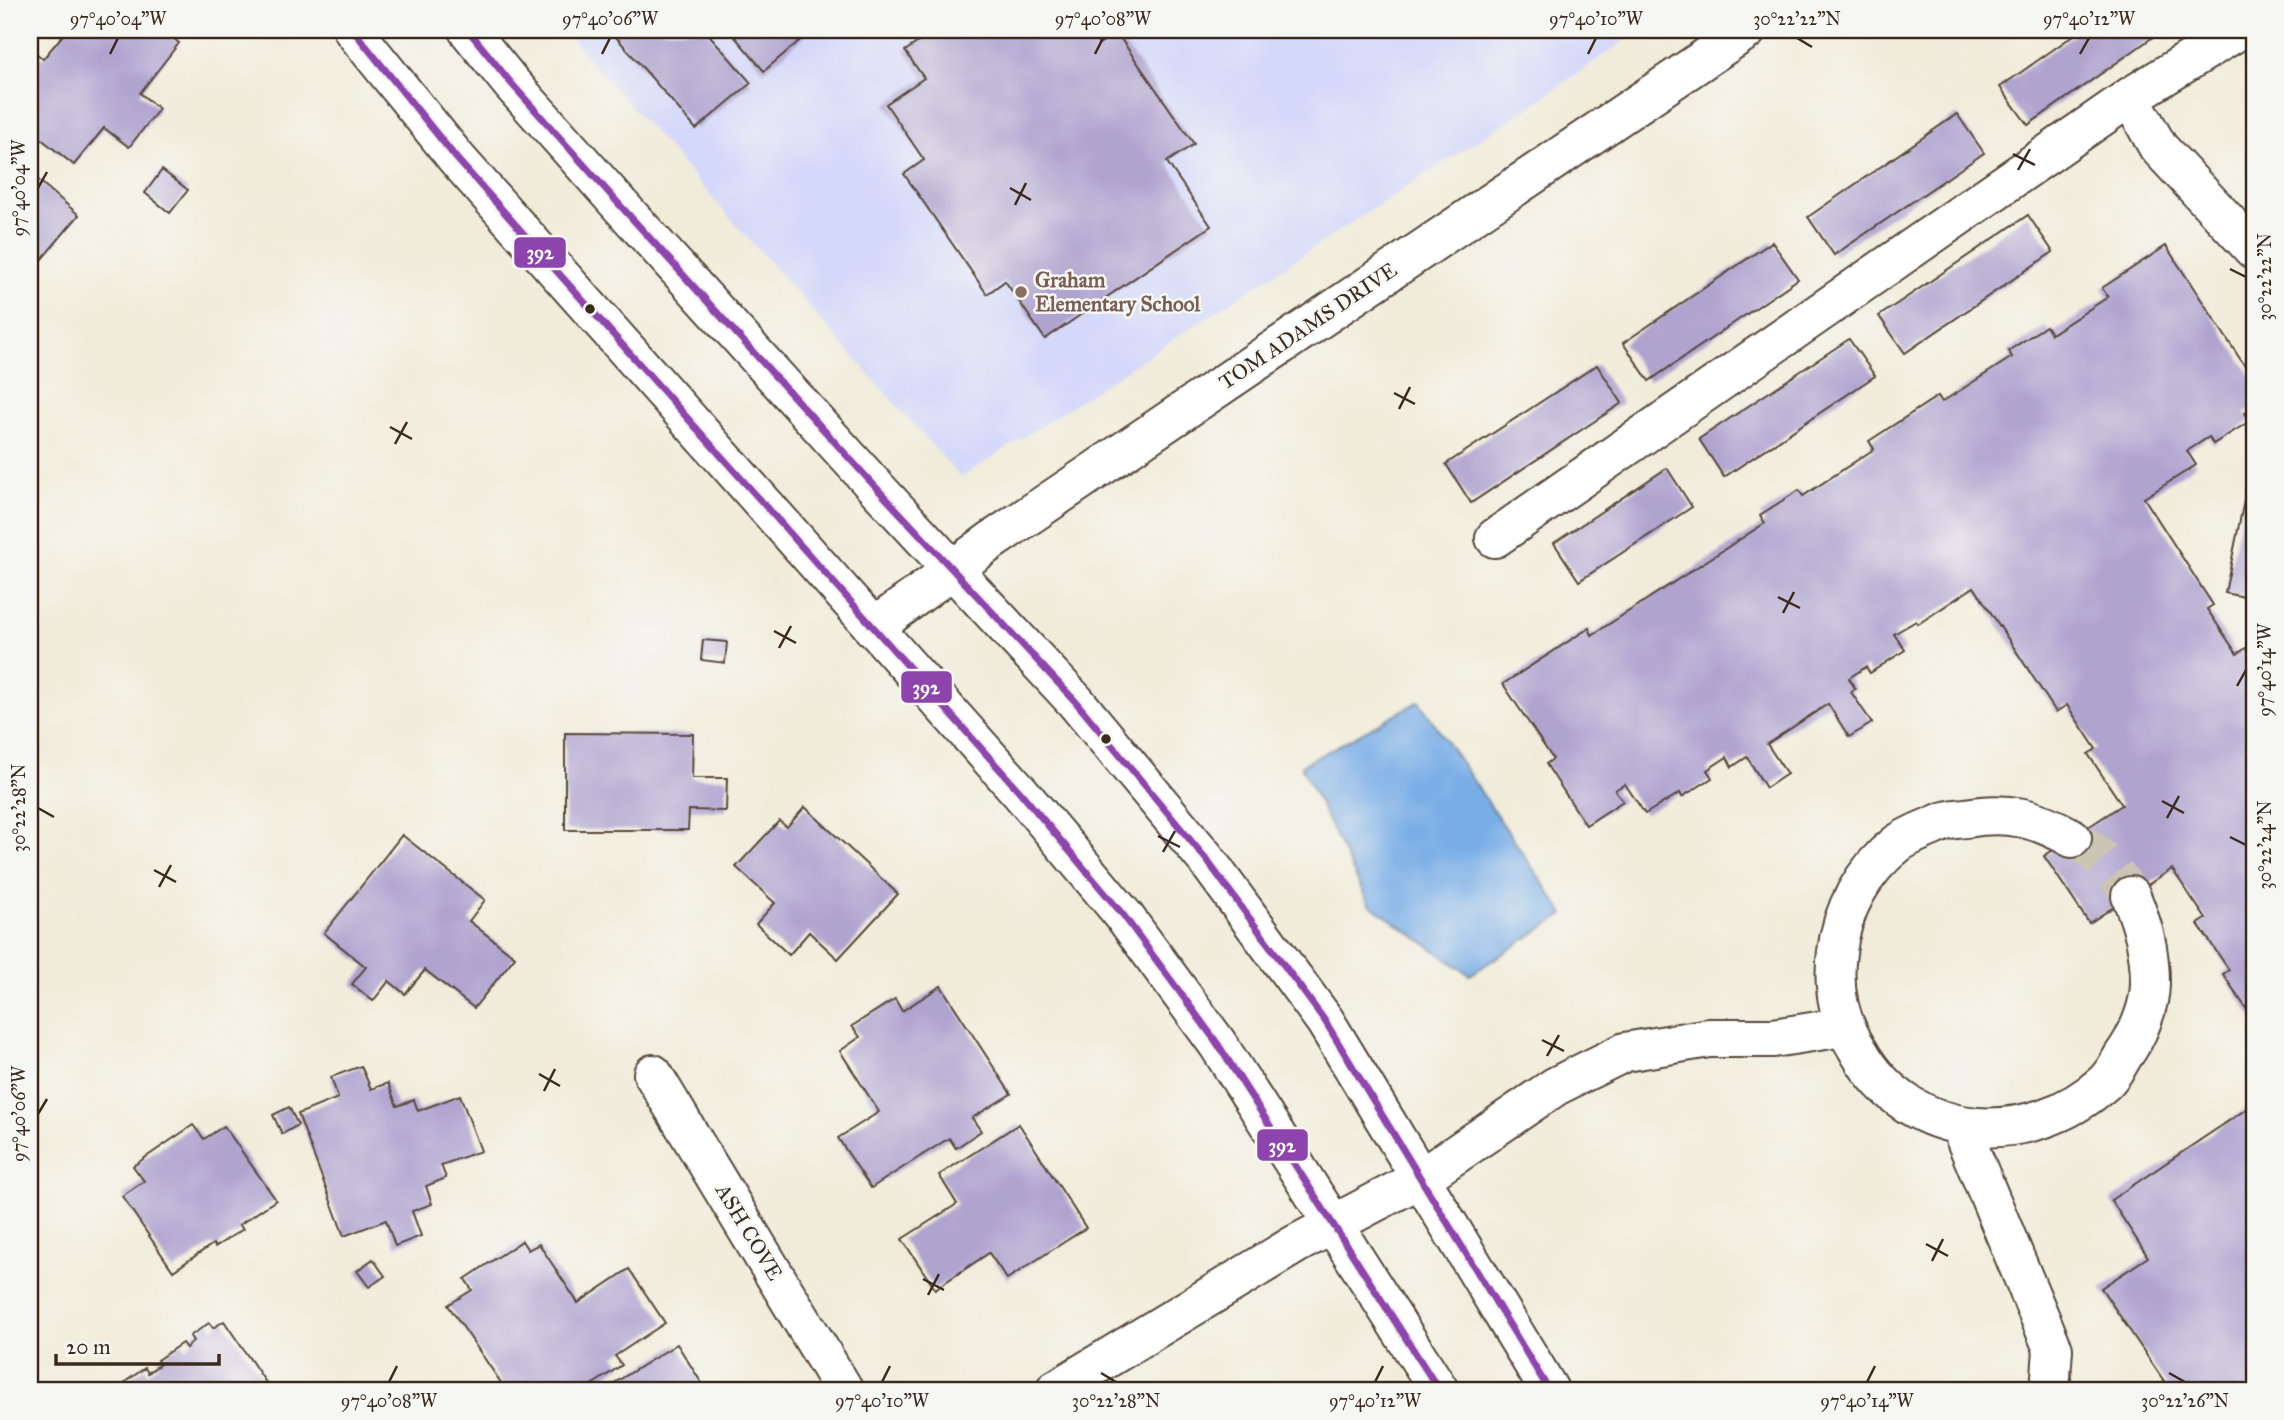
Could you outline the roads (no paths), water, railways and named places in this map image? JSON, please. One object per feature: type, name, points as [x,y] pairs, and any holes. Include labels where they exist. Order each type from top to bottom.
[{"type":"main road","points":[[353,30],[457,159],[1020,792],[1124,916],[1217,1043],[1439,1390]]},
{"type":"main road","points":[[468,30],[511,83],[618,203],[1075,701],[1206,859],[1325,1021],[1549,1390]]},
{"type":"main road","name":"TOM ADAMS DRIVE","points":[[873,628],[953,569],[1747,30]]},
{"type":"main road","points":[[1495,538],[2130,97],[2239,30]]},
{"type":"main road","points":[[2130,97],[2158,147],[2254,250]]},
{"type":"main road","points":[[2072,838],[2046,823],[1995,813],[1944,821],[1898,844],[1862,880],[1840,926],[1833,977],[1844,1027],[1870,1072],[1911,1107],[1960,1126],[2013,1128],[2064,1112],[2106,1081],[2137,1037],[2150,986],[2146,933],[2131,896]]},
{"type":"main road","points":[[1055,1390],[1296,1244],[1421,1178],[1556,1086],[1625,1052],[1709,1038],[1773,1038],[1844,1027]]},
{"type":"main road","name":"ASH COVE","points":[[653,1074],[844,1390]]},
{"type":"main road","points":[[1960,1126],[2053,1349],[2050,1390]]},
{"type":"water","points":[[1419,701],[1564,914],[1470,975],[1369,904],[1301,766]]},
{"type":"tunnel","points":[[2072,838],[2105,862],[2131,896]]},
{"type":"place","name":"Graham Elementary School","points":[[1021,292]]}]
